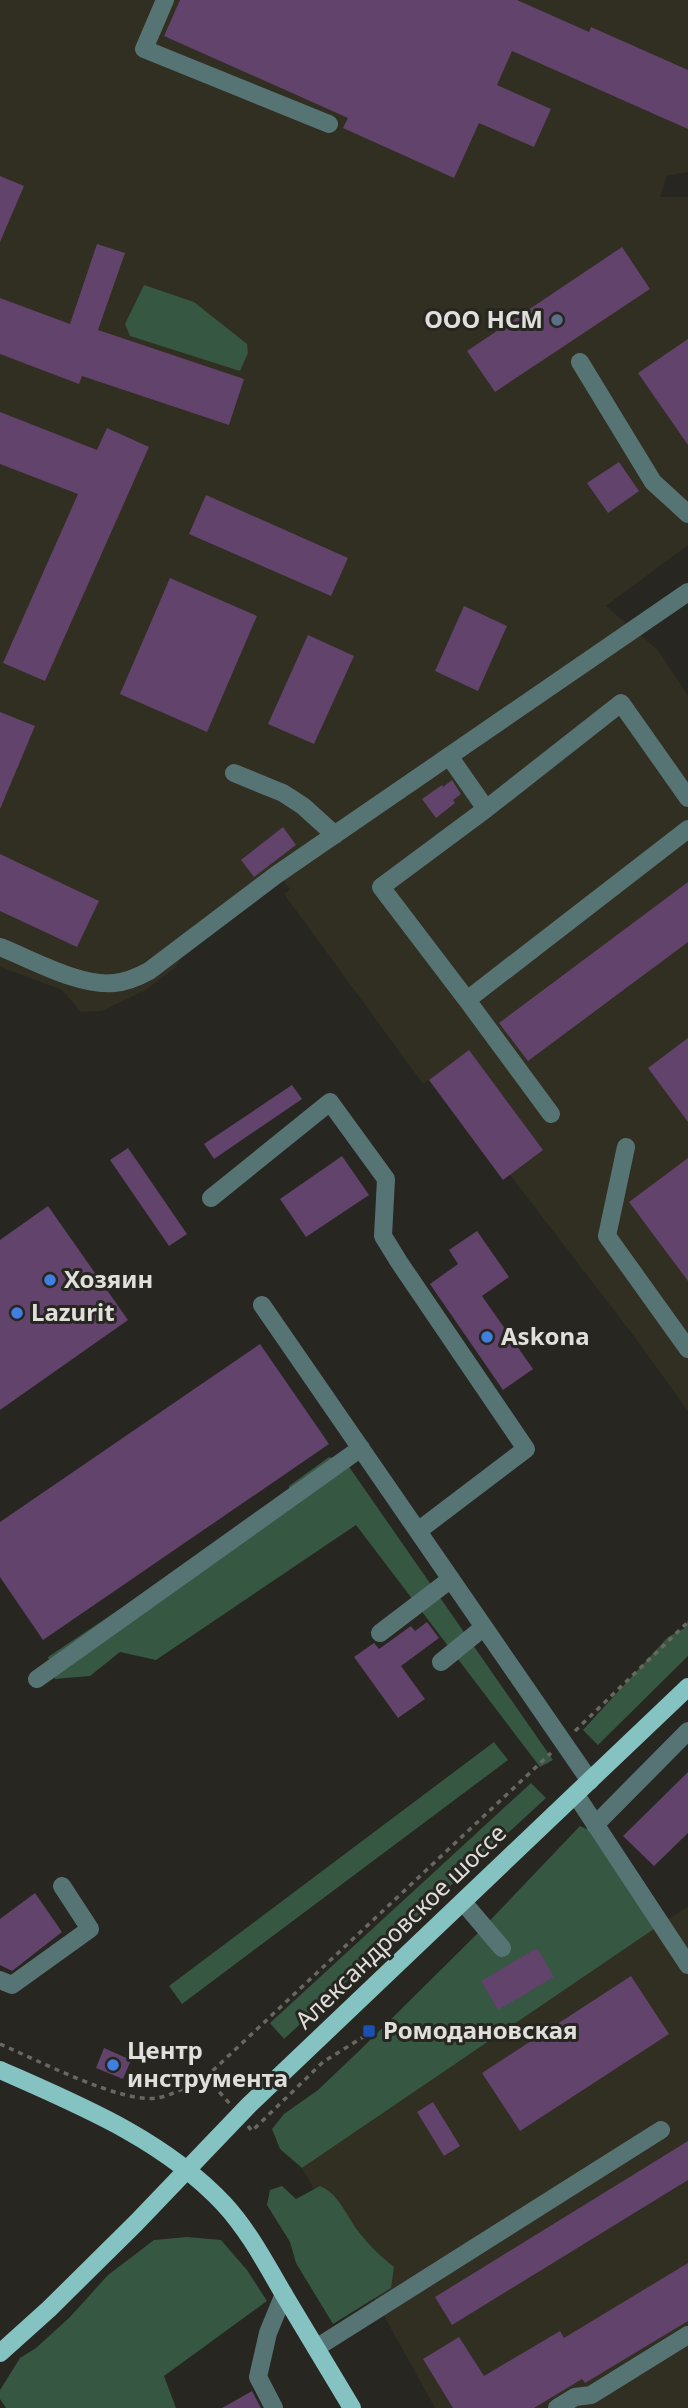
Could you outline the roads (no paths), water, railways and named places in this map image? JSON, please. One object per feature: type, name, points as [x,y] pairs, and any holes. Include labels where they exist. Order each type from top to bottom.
[{"type":"main road","name":"Александровское шоссе","points":[[0,2353],[49,2309],[249,2105],[688,1687]]},
{"type":"main road","points":[[0,2070],[121,2126],[156,2148],[207,2187],[240,2223],[352,2408]]},
{"type":"lane","points":[[166,0],[144,49],[329,124]]},
{"type":"lane","points":[[580,362],[653,482],[688,514]]},
{"type":"lane","points":[[0,947],[95,982],[111,984],[131,980],[149,971],[276,875],[688,592]]},
{"type":"lane","points":[[551,1114],[381,887],[621,703],[688,798]]},
{"type":"lane","points":[[449,756],[486,809]]},
{"type":"lane","points":[[234,773],[303,806],[335,835]]},
{"type":"lane","points":[[467,1000],[688,829]]},
{"type":"lane","points":[[211,1198],[330,1102],[386,1178],[383,1236],[526,1449],[418,1531]]},
{"type":"lane","points":[[626,1147],[607,1236],[688,1349]]},
{"type":"lane","points":[[262,1305],[590,1781]]},
{"type":"lane","points":[[37,1679],[361,1448]]},
{"type":"lane","points":[[380,1633],[451,1579]]},
{"type":"lane","points":[[441,1662],[484,1628]]},
{"type":"lane","points":[[595,1825],[688,1731]]},
{"type":"lane","points":[[576,1795],[688,1965]]},
{"type":"lane","points":[[0,1980],[12,1984],[90,1928],[62,1886]]},
{"type":"lane","points":[[463,1902],[502,1948]]},
{"type":"lane","points":[[316,2348],[661,2130]]},
{"type":"lane","points":[[274,2408],[258,2378],[268,2333],[284,2294]]},
{"type":"lane","points":[[557,2408],[575,2397],[590,2395],[688,2335]]},
{"type":"place","name":"ООО НСМ","points":[[557,320]]},
{"type":"place","name":"Хозяин","points":[[50,1280]]},
{"type":"place","name":"Lazurit","points":[[17,1313]]},
{"type":"place","name":"Askona","points":[[487,1337]]},
{"type":"place","name":"Ромодановская","points":[[369,2031]]},
{"type":"place","name":"Центр инструмента","points":[[113,2065]]}]
